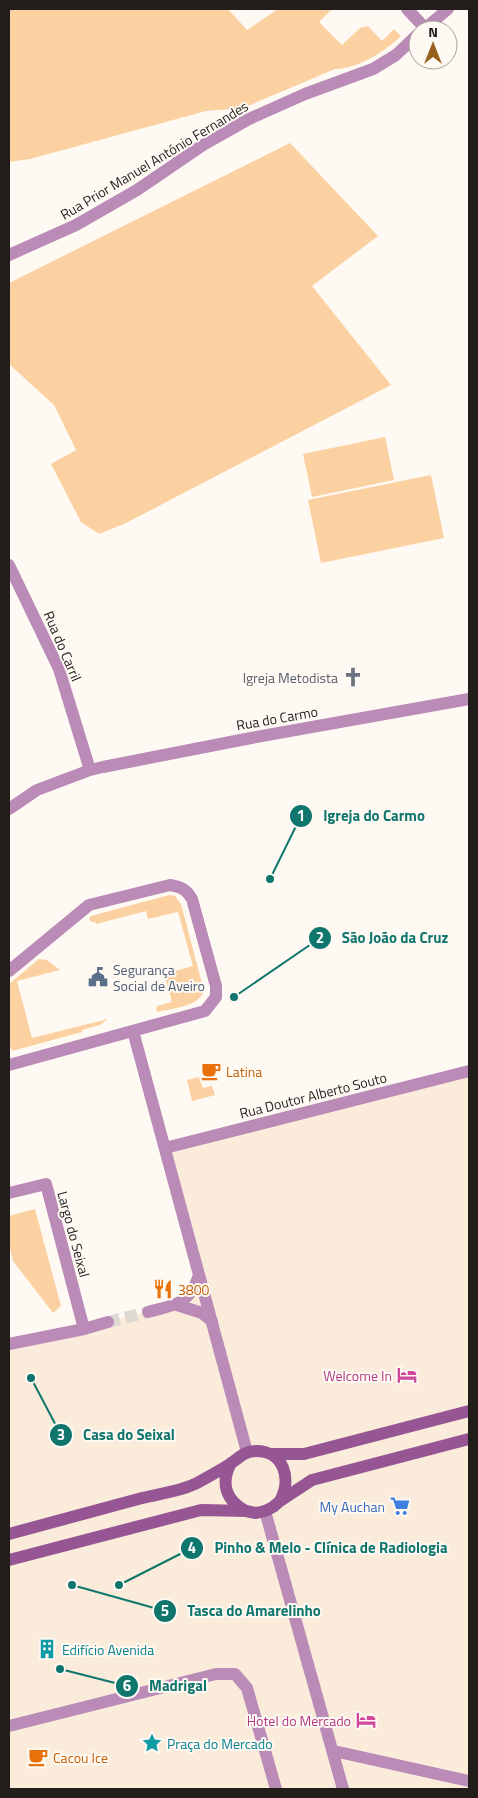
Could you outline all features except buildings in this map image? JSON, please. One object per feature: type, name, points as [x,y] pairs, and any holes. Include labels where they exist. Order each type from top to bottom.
[{"type":"main road","points":[[9,1534],[195,1484],[246,1452],[263,1451],[271,1454],[304,1454],[469,1411]]},
{"type":"main road","points":[[9,1560],[201,1510],[256,1513],[265,1511],[274,1507],[312,1480],[469,1439]]},
{"type":"main road","points":[[271,1454],[283,1466],[286,1475],[287,1484],[280,1501]]},
{"type":"main road","points":[[231,1463],[226,1472],[224,1482],[228,1495],[238,1507],[246,1511]]},
{"type":"street","points":[[407,9],[414,20]]},
{"type":"street","name":"Rua Prior Manuel António Fernandes","points":[[435,20],[448,9]]},
{"type":"street","name":"Rua Prior Manuel António Fernandes","points":[[9,255],[76,226],[137,190],[203,145],[249,119],[305,94],[374,69],[396,55],[408,44]]},
{"type":"street","name":"Rua do Carril","points":[[9,565],[13,582],[59,669],[90,770]]},
{"type":"street","name":"Rua do Carmo","points":[[9,809],[37,790],[90,770],[251,738],[469,699]]},
{"type":"street","points":[[9,972],[89,905],[170,884],[180,886],[187,891],[192,900],[216,986],[216,997],[205,1011],[9,1065]]},
{"type":"street","points":[[132,1032],[212,1321],[246,1452]]},
{"type":"street","name":"Rua Doutor Alberto Souto","points":[[165,1148],[469,1071]]},
{"type":"street","name":"Largo do Seixal","points":[[9,1193],[46,1184],[84,1329]]},
{"type":"street","points":[[148,1312],[177,1305],[188,1297],[196,1285],[199,1274]]},
{"type":"street","points":[[177,1305],[202,1313],[212,1321]]},
{"type":"street","points":[[9,1344],[84,1329],[108,1322]]},
{"type":"street","points":[[265,1511],[334,1751],[343,1789]]},
{"type":"street","points":[[9,1726],[216,1674],[235,1674],[247,1688],[276,1789]]},
{"type":"street","points":[[334,1751],[469,1781]]},
{"type":"shaded area","points":[[9,9],[228,9],[247,30],[278,9],[332,9],[319,22],[342,45],[360,28],[368,26],[382,41],[394,29],[401,36],[371,58],[353,66],[335,69],[243,108],[206,111],[30,159],[9,162]]},
{"type":"shaded area","points":[[290,143],[378,236],[312,286],[391,385],[126,523],[99,534],[81,522],[51,464],[76,450],[54,405],[9,364],[9,283]]},
{"type":"shaded area","points":[[385,437],[394,480],[312,497],[303,454]]},
{"type":"shaded area","points":[[431,475],[444,538],[321,563],[308,500]]},
{"type":"shaded area","points":[[169,895],[175,896],[181,904],[204,991],[191,1004],[158,1012],[157,1006],[172,1002],[164,974],[193,966],[178,912],[148,919],[146,911],[96,924],[91,922],[89,918]]},
{"type":"shaded area","points":[[39,959],[47,960],[60,970],[17,981],[32,1038],[108,1019],[100,1025],[82,1030],[82,1032],[12,1051],[9,1044],[9,984]]},
{"type":"shaded area","points":[[469,1071],[469,1789],[9,1789],[9,1344],[177,1305],[196,1285],[165,1148]]},
{"type":"shaded area","points":[[199,1077],[203,1088],[212,1086],[215,1095],[192,1101],[187,1080]]},
{"type":"shaded area","points":[[35,1209],[61,1306],[53,1313],[13,1261],[9,1244],[9,1216]]},
{"type":"tunnel","points":[[108,1322],[148,1312]]},
{"type":"place","name":"Igreja Metodista","points":[[353,677]]},
{"type":"place","name":"Igreja do Carmo","points":[[270,879]]},
{"type":"place","name":"Segurança Social de Aveiro","points":[[98,977]]},
{"type":"place","name":"São João da Cruz","points":[[234,997]]},
{"type":"place","name":"Latina","points":[[211,1071]]},
{"type":"place","name":"3800","points":[[163,1289]]},
{"type":"place","name":"Welcome In","points":[[407,1375]]},
{"type":"place","name":"Casa do Seixal","points":[[31,1378]]},
{"type":"place","name":"My Auchan","points":[[400,1506]]},
{"type":"place","name":"Tasca do Amarelinho","points":[[72,1585]]},
{"type":"place","name":"Pinho & Melo - Clínica de Radiologia","points":[[119,1585]]},
{"type":"place","name":"Edifício Avenida","points":[[47,1649]]},
{"type":"place","name":"Madrigal","points":[[60,1669]]},
{"type":"place","name":"Hotel do Mercado","points":[[366,1720]]},
{"type":"place","name":"Praça do Mercado","points":[[152,1743]]},
{"type":"place","name":"Cacou Ice","points":[[38,1757]]}]
